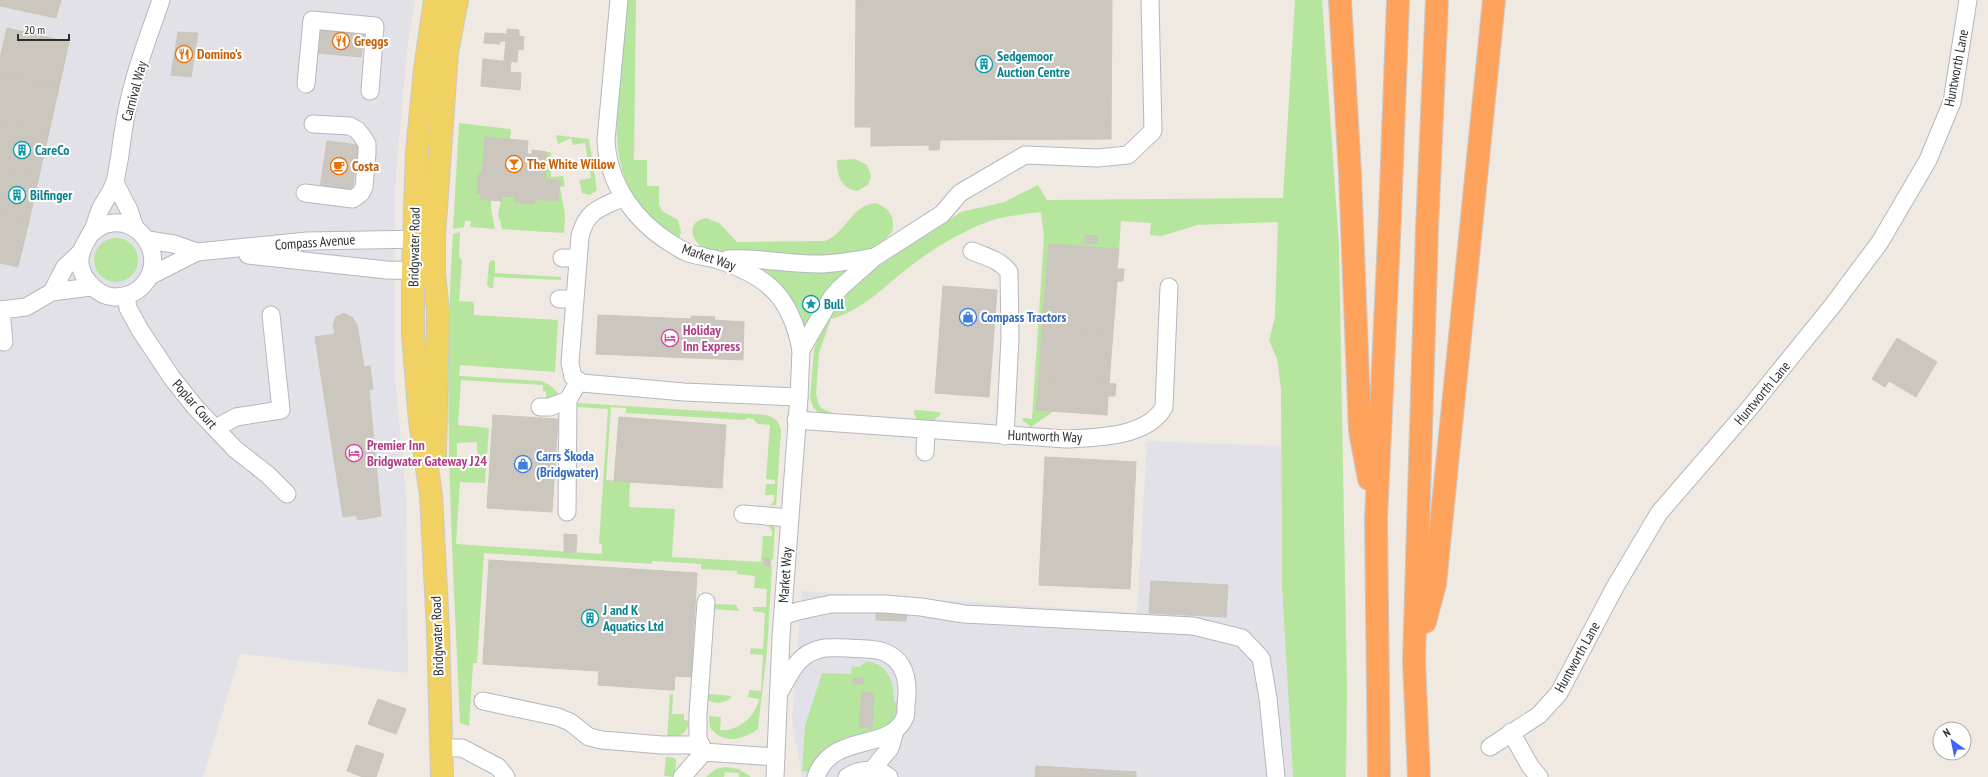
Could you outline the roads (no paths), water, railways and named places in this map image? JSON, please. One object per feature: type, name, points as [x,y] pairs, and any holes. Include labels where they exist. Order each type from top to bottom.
[{"type":"highway","points":[[1340,0],[1350,174],[1360,431],[1376,520]]},
{"type":"highway","points":[[1379,777],[1376,520],[1398,0]]},
{"type":"highway","points":[[1419,777],[1414,661],[1427,229],[1436,0]]},
{"type":"highway","points":[[1414,661],[1434,584],[1494,0]]},
{"type":"main road","name":"Bridgwater Road","points":[[431,495],[436,443],[438,312],[434,272],[424,239],[417,152],[425,69],[435,0]]},
{"type":"main road","name":"Bridgwater Road","points":[[442,777],[438,629],[431,495],[420,421],[413,335],[413,270],[424,239],[447,52],[456,0]]},
{"type":"street","name":"Carnival Way","points":[[91,233],[101,208],[115,183],[129,100],[161,0]]},
{"type":"street","name":"Market Way","points":[[618,0],[606,140],[612,172],[624,197],[635,214],[657,235],[687,253],[717,260],[744,269],[774,289],[788,308],[794,321],[801,350],[783,616],[775,777]]},
{"type":"street","name":"Market Way","points":[[801,350],[832,297],[875,256],[942,214],[960,193],[1025,155],[1097,158],[1128,155],[1153,131],[1150,0]]},
{"type":"street","name":"Huntworth Lane","points":[[1490,747],[1539,715],[1559,693],[1630,560],[1659,513],[1748,410],[1828,311],[1880,242],[1928,160],[1952,102],[1968,0]]},
{"type":"street","points":[[306,84],[312,20],[375,26],[370,91]]},
{"type":"street","points":[[305,193],[352,198],[361,193],[364,180],[367,144],[357,130],[350,126],[313,124]]},
{"type":"street","points":[[115,183],[129,210],[135,228]]},
{"type":"street","points":[[624,197],[592,212],[583,224],[579,239],[570,258],[567,299],[570,363],[573,377],[582,383],[684,392],[799,397]]},
{"type":"street","points":[[107,224],[124,224],[135,228],[148,240],[153,260],[150,276],[144,285],[126,296],[114,297],[102,294],[91,287],[80,266],[80,253],[84,242],[91,233],[107,224]]},
{"type":"street","name":"Compass Avenue","points":[[148,240],[174,244],[197,252],[307,241],[424,239]]},
{"type":"street","name":"Compass Avenue","points":[[218,251],[388,270],[434,272]]},
{"type":"street","points":[[972,251],[1004,265],[1009,272],[1010,338],[1005,436]]},
{"type":"street","name":"Compass Avenue","points":[[150,276],[197,252]]},
{"type":"street","points":[[52,292],[65,268],[80,253]]},
{"type":"street","points":[[717,260],[755,259],[821,264],[845,262],[875,256]]},
{"type":"street","points":[[4,342],[1,310],[26,307],[52,292],[91,287]]},
{"type":"street","name":"Huntworth Way","points":[[796,420],[1042,438],[1095,438],[1138,428],[1148,424],[1159,416],[1164,407],[1169,287]]},
{"type":"street","name":"Poplar Court","points":[[126,296],[128,308],[135,321],[172,378],[195,407],[235,449],[268,474],[287,494]]},
{"type":"street","points":[[216,428],[236,417],[281,410],[271,315]]},
{"type":"street","points":[[567,512],[568,400],[579,381]]},
{"type":"street","points":[[540,407],[550,407],[568,400]]},
{"type":"street","points":[[925,452],[926,430]]},
{"type":"street","points":[[743,514],[789,518]]},
{"type":"street","points":[[703,749],[698,738],[698,714],[706,602]]},
{"type":"street","points":[[783,616],[798,611],[831,604],[885,604],[921,607],[964,614],[1193,626],[1242,638],[1260,658],[1268,698],[1276,777]]},
{"type":"street","points":[[779,693],[798,663],[810,652],[825,647],[882,651],[893,656],[906,673],[908,692],[905,717],[895,731],[890,748],[872,770]]},
{"type":"street","points":[[483,701],[558,717],[570,722],[589,737],[602,740],[776,757]]},
{"type":"street","points":[[816,777],[819,769],[838,750],[856,743],[875,741],[895,731]]},
{"type":"street","points":[[1511,732],[1530,766],[1539,777]]},
{"type":"street","points":[[441,748],[462,748],[498,767],[506,777]]},
{"type":"street","points":[[682,777],[703,749]]},
{"type":"street","points":[[846,777],[854,772],[872,770],[889,777]]},
{"type":"place","name":"Greggs","points":[[341,41]]},
{"type":"place","name":"Domino's","points":[[184,54]]},
{"type":"place","name":"Sedgemoor Auction Centre","points":[[984,64]]},
{"type":"place","name":"CareCo","points":[[22,150]]},
{"type":"place","name":"The White Willow","points":[[514,164]]},
{"type":"place","name":"Costa","points":[[339,166]]},
{"type":"place","name":"Bilfinger","points":[[17,195]]},
{"type":"place","name":"Bull","points":[[811,304]]},
{"type":"place","name":"Compass Tractors","points":[[968,317]]},
{"type":"place","name":"Holiday Inn Express","points":[[670,338]]},
{"type":"place","name":"Premier Inn Bridgwater Gateway J24","points":[[354,453]]},
{"type":"place","name":"Carrs Škoda (Bridgwater)","points":[[523,464]]},
{"type":"place","name":"J and K Aquatics Ltd","points":[[590,618]]}]
